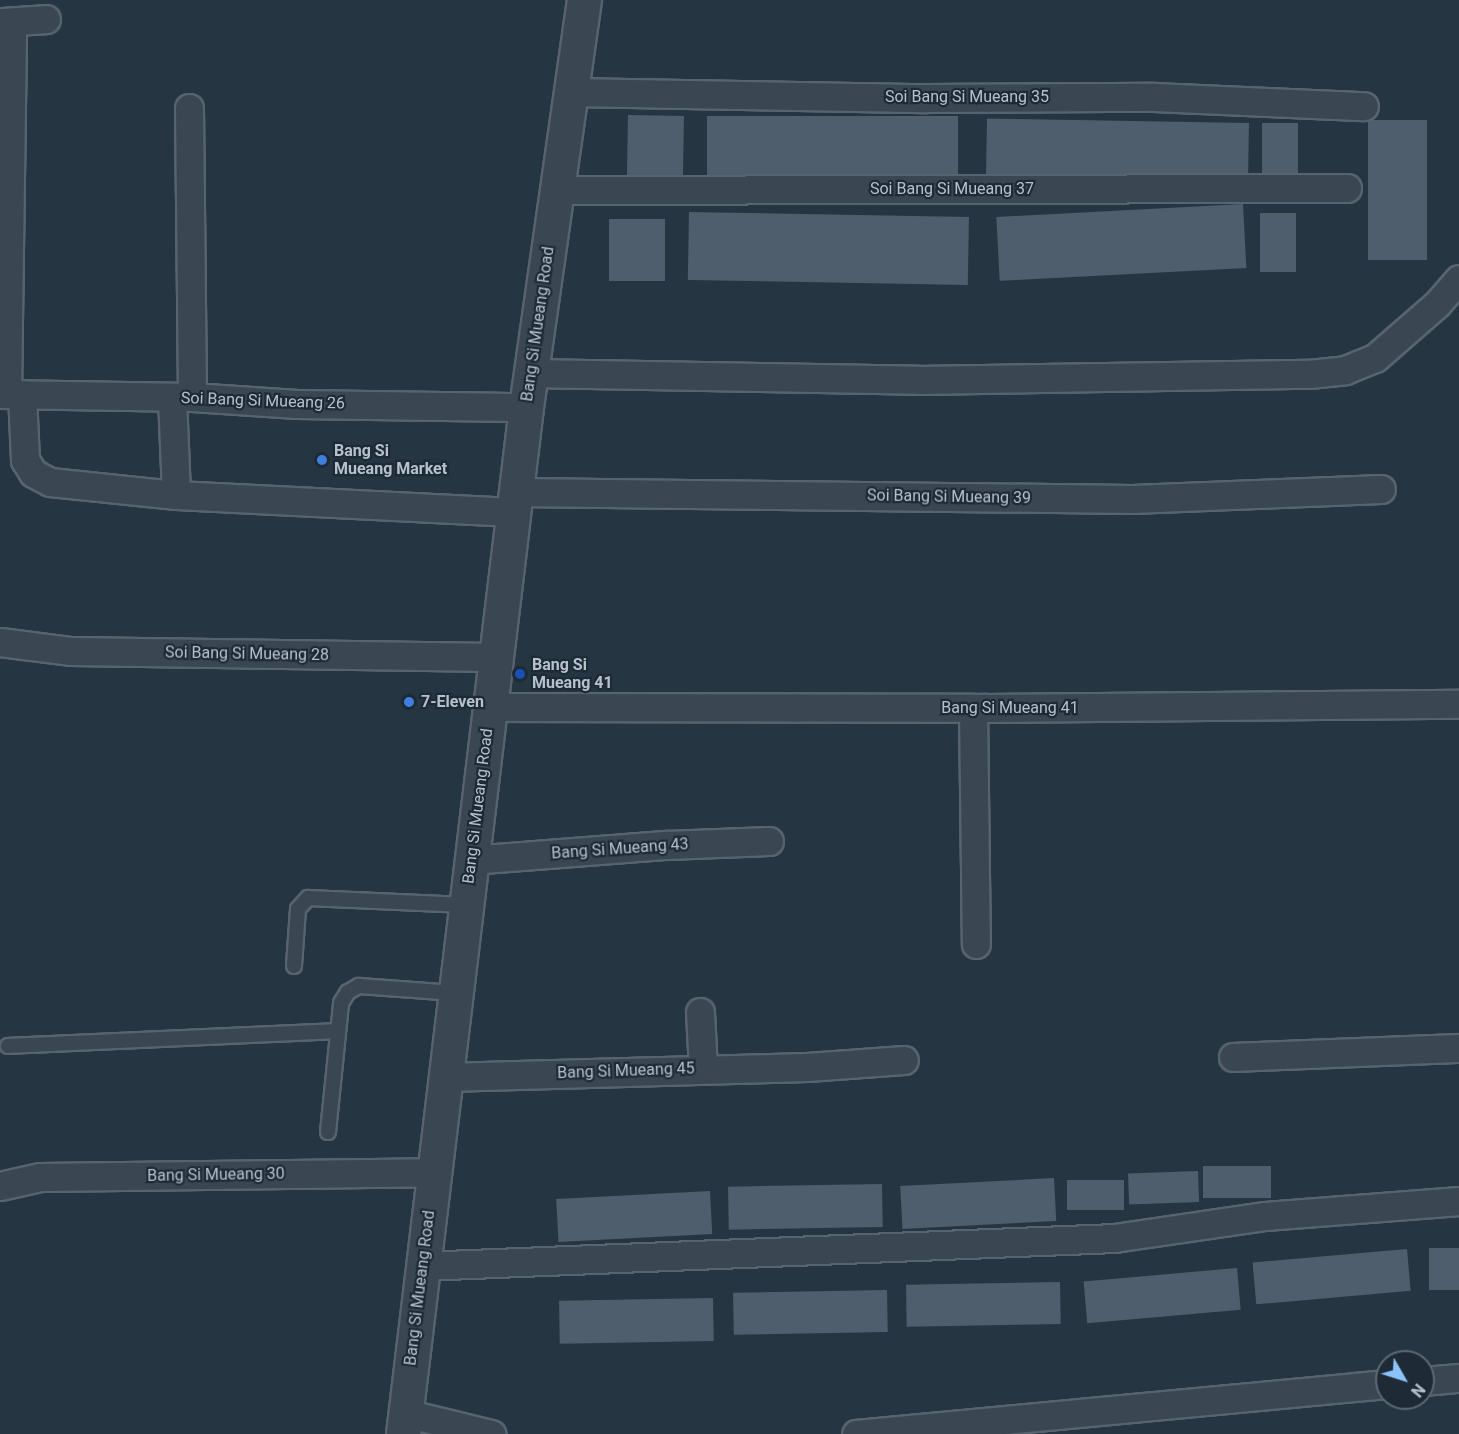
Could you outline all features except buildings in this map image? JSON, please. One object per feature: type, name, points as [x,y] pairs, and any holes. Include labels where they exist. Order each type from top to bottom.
[{"type":"street","name":"Bang Si Mueang Road","points":[[404,1423],[421,1266],[458,993],[470,860],[526,407],[584,0]]},
{"type":"street","points":[[6,22],[46,19]]},
{"type":"street","name":"Soi Bang Si Mueang 39","points":[[6,22],[10,394],[25,460],[33,473],[50,482],[176,495],[515,502],[1132,499],[1381,489]]},
{"type":"street","name":"Soi Bang Si Mueang 35","points":[[571,92],[926,98],[1154,97],[1364,106]]},
{"type":"street","points":[[176,495],[182,397],[189,108]]},
{"type":"street","name":"Soi Bang Si Mueang 37","points":[[557,190],[1347,188]]},
{"type":"street","points":[[531,373],[918,380],[1309,374],[1345,370],[1375,358],[1437,304],[1459,279]]},
{"type":"street","name":"Soi Bang Si Mueang 26","points":[[10,394],[182,397],[297,404],[526,407]]},
{"type":"street","name":"Soi Bang Si Mueang 28","points":[[0,642],[71,651],[495,657]]},
{"type":"street","name":"Bang Si Mueang 41","points":[[490,707],[973,708],[1459,704]]},
{"type":"street","points":[[973,708],[976,944]]},
{"type":"street","name":"Bang Si Mueang 43","points":[[470,860],[667,844],[769,841]]},
{"type":"street","points":[[700,1012],[702,1069]]},
{"type":"street","points":[[1233,1057],[1459,1048]]},
{"type":"street","name":"Bang Si Mueang 45","points":[[445,1077],[807,1067],[904,1060]]},
{"type":"street","name":"Bang Si Mueang 30","points":[[0,1186],[40,1177],[433,1172]]},
{"type":"street","points":[[421,1266],[1114,1238],[1265,1216],[1459,1201]]},
{"type":"street","points":[[1435,1380],[1459,1378]]},
{"type":"street","points":[[855,1434],[1375,1385]]},
{"type":"street","points":[[404,1423],[491,1434]]},
{"type":"lane","points":[[294,966],[298,909],[308,898],[466,905]]},
{"type":"lane","points":[[328,1132],[341,1003],[348,992],[359,986],[458,993]]},
{"type":"lane","points":[[8,1046],[338,1031]]},
{"type":"place","name":"Bang Si Mueang Market","points":[[322,460]]},
{"type":"place","name":"Bang Si Mueang 41","points":[[520,674]]},
{"type":"place","name":"7-Eleven","points":[[409,702]]}]
